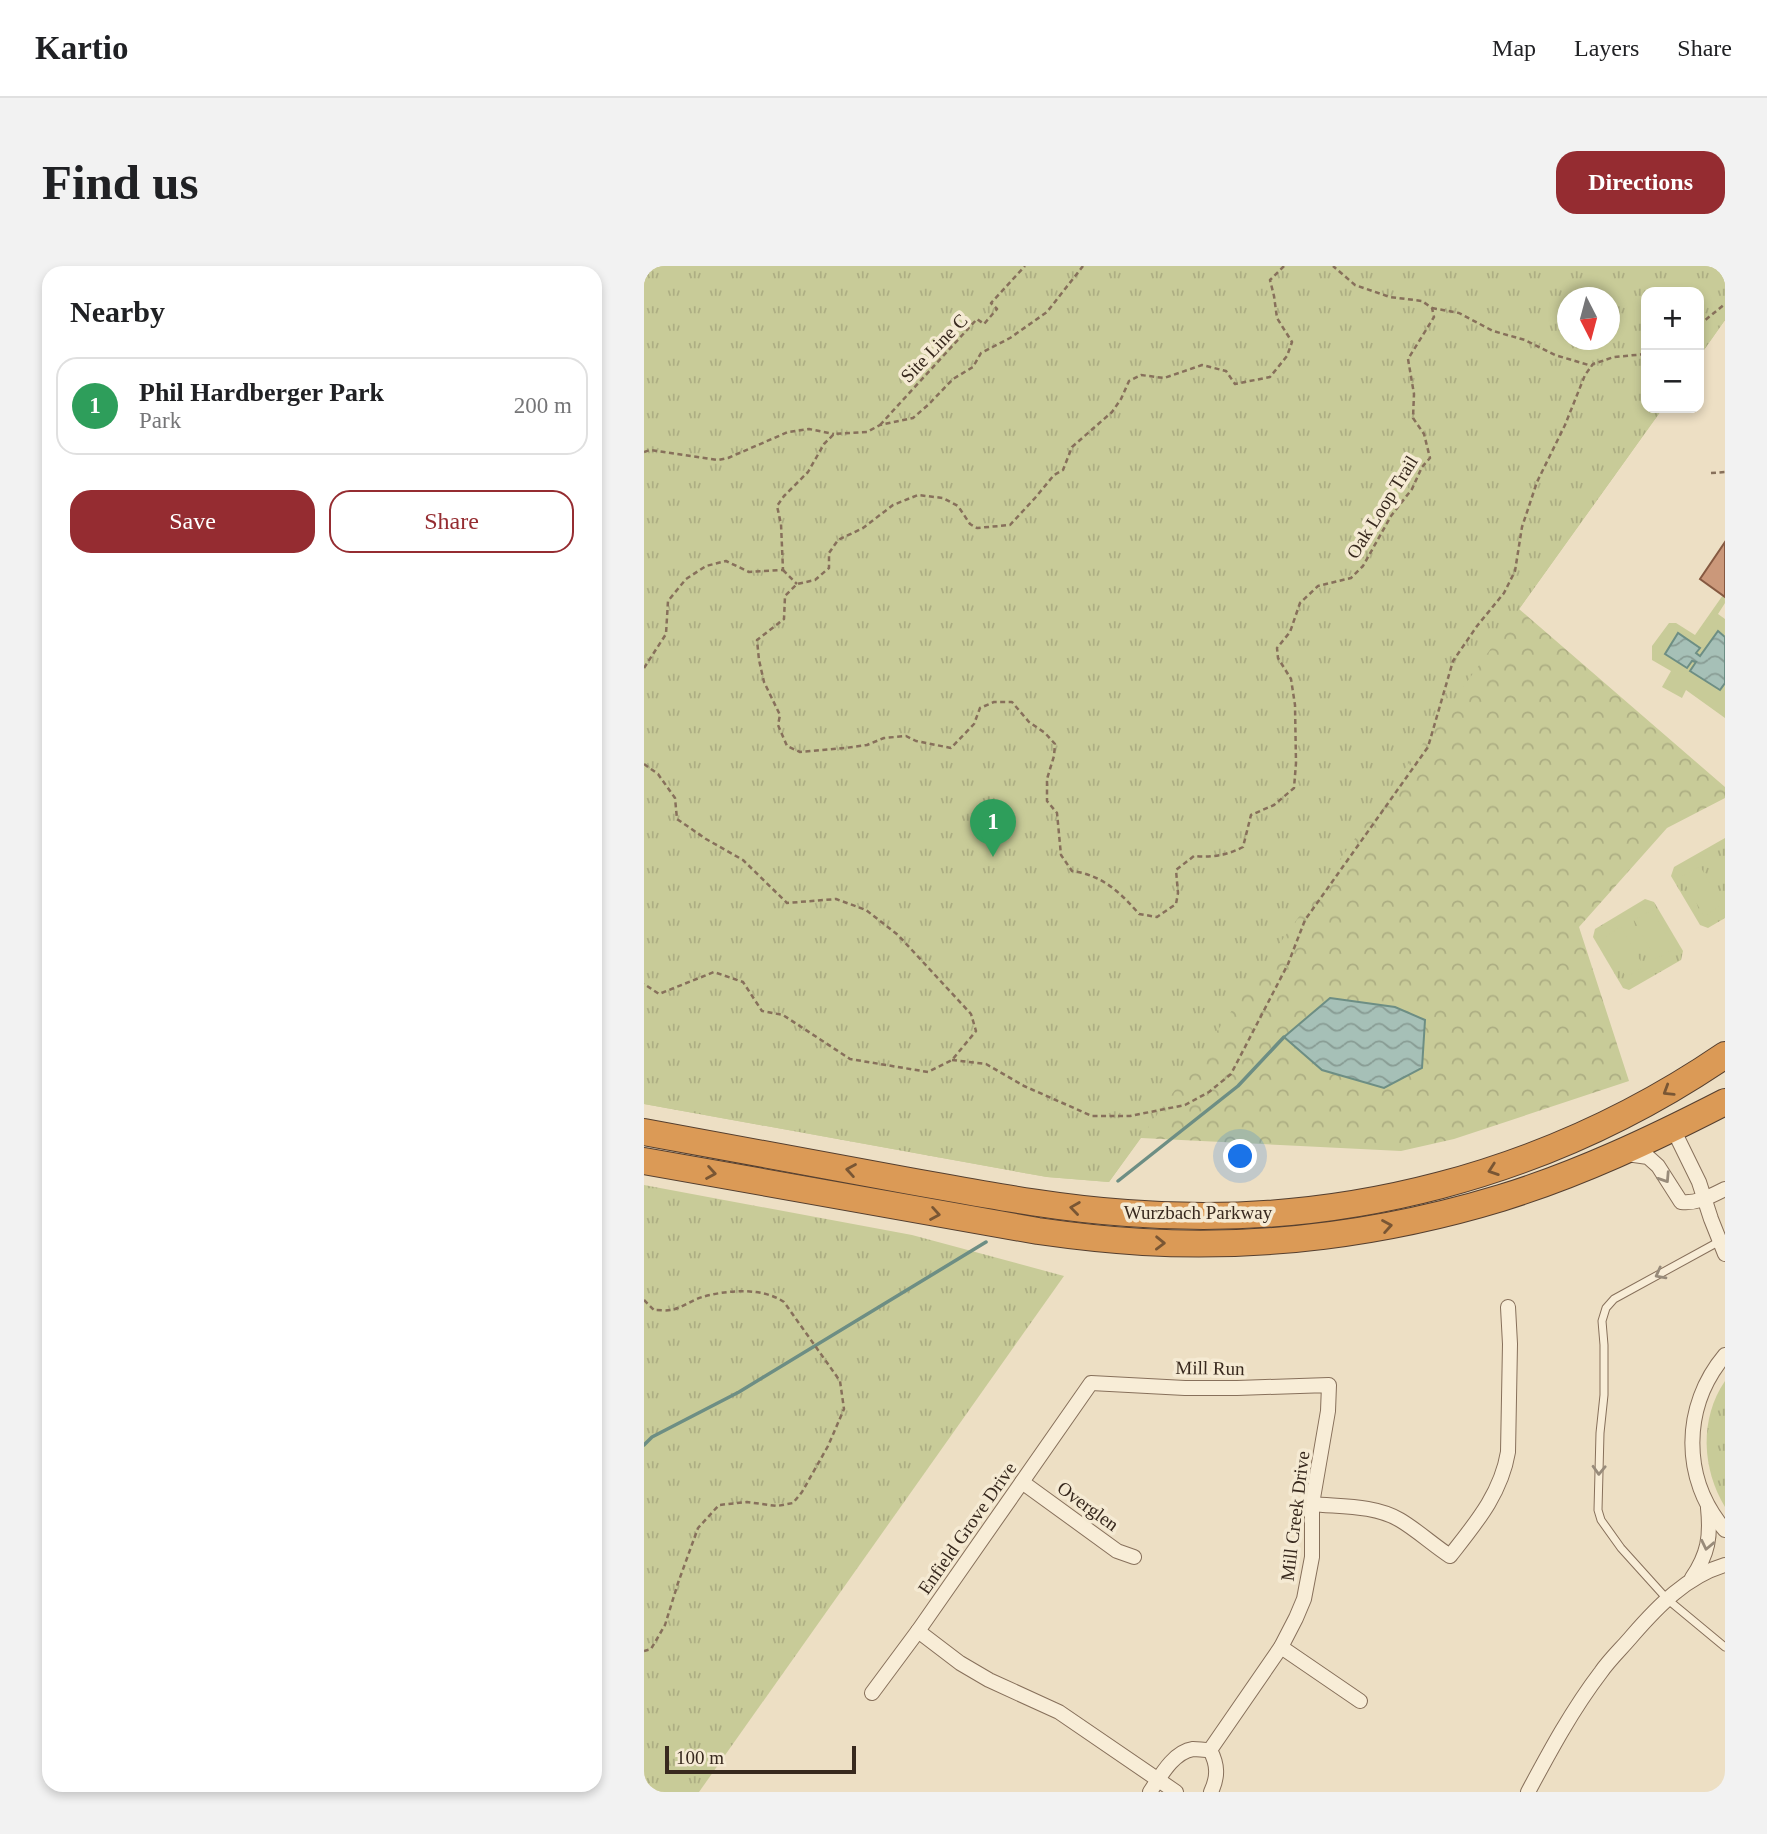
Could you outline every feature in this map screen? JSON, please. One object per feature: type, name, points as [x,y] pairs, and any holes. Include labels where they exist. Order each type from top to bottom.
[{"type":"highway","name":"Wurzbach Parkway","points":[[644,1132],[995,1196],[1083,1209],[1184,1216],[1296,1211],[1426,1190],[1515,1163],[1557,1147],[1651,1101],[1725,1055]]},
{"type":"highway","name":"Wurzbach Parkway","points":[[644,1161],[1038,1231],[1101,1239],[1194,1243],[1284,1240],[1390,1225],[1500,1199],[1622,1153],[1725,1102]]},
{"type":"street","points":[[1673,1129],[1722,1242]]},
{"type":"street","points":[[1622,1153],[1648,1157],[1658,1166],[1681,1202],[1705,1199],[1725,1189]]},
{"type":"street","points":[[1312,1504],[1377,1511],[1399,1520],[1450,1556],[1492,1501],[1506,1464],[1510,1357],[1508,1307]]},
{"type":"street","points":[[1725,1355],[1707,1381],[1696,1408],[1692,1451],[1693,1466],[1702,1493],[1708,1507],[1725,1530]]},
{"type":"street","name":"Mill Run","points":[[1091,1383],[1237,1388],[1329,1385]]},
{"type":"street","name":"Enfield Grove Drive","points":[[872,1693],[918,1632],[1091,1383]]},
{"type":"street","name":"Mill Creek Drive","points":[[1210,1751],[1281,1647],[1296,1618],[1309,1578],[1312,1557],[1312,1504],[1328,1411],[1329,1385]]},
{"type":"street","name":"Overglen","points":[[1022,1482],[1117,1551],[1134,1557]]},
{"type":"street","points":[[1691,1580],[1703,1562],[1709,1541],[1708,1507]]},
{"type":"street","points":[[1528,1792],[1568,1719],[1602,1671],[1667,1599],[1691,1580],[1725,1564]]},
{"type":"street","points":[[918,1632],[960,1663],[989,1680],[1059,1712],[1154,1786],[1176,1792]]},
{"type":"street","points":[[1281,1647],[1360,1702]]},
{"type":"street","points":[[1154,1786],[1175,1758],[1194,1749],[1210,1751],[1216,1760],[1216,1780],[1211,1792]]},
{"type":"lane","points":[[1722,1242],[1614,1298],[1606,1308],[1602,1321],[1604,1395],[1598,1510],[1601,1520],[1620,1548],[1667,1599],[1725,1647]]},
{"type":"path","name":"Site Line C","points":[[880,425],[977,319],[984,324],[997,309],[991,303],[1025,266]]},
{"type":"path","points":[[644,452],[650,450],[718,460],[788,432],[809,429],[834,434],[867,432],[880,425],[913,418],[953,379],[972,367],[981,353],[1010,338],[1046,312],[1083,266]]},
{"type":"path","points":[[834,434],[824,444],[808,471],[777,506],[782,524],[783,570],[797,584],[815,580],[829,568],[829,553],[838,540],[863,528],[893,505],[918,495],[943,498],[951,502],[958,506],[970,524],[977,528],[1010,525],[1054,475],[1063,470],[1072,447],[1112,412],[1129,381],[1141,375],[1164,377],[1202,365],[1226,371],[1235,384],[1270,377],[1287,356],[1292,342],[1277,318],[1270,280],[1284,266]]},
{"type":"path","points":[[1333,266],[1355,285],[1390,297],[1422,301],[1432,309],[1460,313],[1493,331],[1525,340],[1555,355],[1592,366]]},
{"type":"path","points":[[1704,321],[1725,304]]},
{"type":"path","name":"Oak Loop Trail","points":[[797,584],[785,596],[784,619],[757,640],[764,682],[780,715],[778,725],[787,746],[800,752],[867,745],[884,738],[905,736],[951,748],[974,724],[980,708],[994,702],[1012,702],[1029,722],[1055,744],[1047,779],[1047,800],[1057,813],[1061,855],[1072,872],[1087,873],[1104,881],[1121,894],[1139,914],[1157,917],[1175,904],[1178,893],[1176,870],[1194,856],[1205,857],[1233,852],[1242,846],[1251,816],[1274,804],[1294,788],[1295,705],[1291,679],[1278,658],[1277,648],[1290,632],[1300,603],[1318,586],[1351,578],[1363,566],[1391,516],[1412,489],[1422,467],[1430,458],[1424,434],[1413,418],[1414,394],[1408,359],[1434,317],[1432,309]]},
{"type":"path","points":[[952,1060],[986,1064],[1024,1086],[1092,1116],[1130,1116],[1185,1105],[1209,1092],[1231,1074],[1288,964],[1305,920],[1428,747],[1454,662],[1476,626],[1504,593],[1515,571],[1522,527],[1537,482],[1565,425],[1585,374],[1592,366],[1614,357],[1641,354]]},
{"type":"path","points":[[1711,473],[1725,472]]},
{"type":"path","points":[[644,668],[666,634],[668,601],[686,579],[706,566],[726,561],[749,572],[783,570]]},
{"type":"path","points":[[644,764],[658,774],[675,798],[677,819],[743,860],[787,903],[836,899],[866,910],[898,935],[971,1014],[976,1031],[952,1060],[928,1072],[850,1059],[783,1015],[762,1011],[743,982],[714,972],[659,994],[644,984]]},
{"type":"path","points":[[644,1300],[654,1310],[671,1310],[703,1297],[732,1292],[775,1297],[784,1302],[840,1381],[844,1409],[828,1446],[793,1503],[777,1506],[747,1502],[719,1505],[698,1528],[665,1625],[651,1649],[644,1651]]},
{"type":"green space","points":[[644,266],[1725,266],[1725,320],[1704,350],[1704,287],[1641,287],[1641,413],[1659,413],[1519,609],[1725,787],[1725,798],[1667,828],[1579,927],[1629,1081],[1454,1139],[1401,1151],[1141,1138],[1109,1182],[1047,1177],[644,1104]]},
{"type":"green space","points":[[644,266],[1725,266],[1725,320],[1704,350],[1704,287],[1641,287],[1641,413],[1659,413],[1109,1182],[1047,1177],[644,1104]]},
{"type":"green space","points":[[1723,595],[1725,603],[1718,614],[1725,619],[1725,718],[1686,690],[1682,698],[1662,687],[1671,671],[1652,660],[1652,646],[1669,623],[1676,623],[1695,635]]},
{"type":"green space","points":[[1725,838],[1725,918],[1708,928],[1700,925],[1671,876],[1674,867]]},
{"type":"green space","points":[[1700,866],[1722,905],[1704,916],[1681,877]]},
{"type":"green space","points":[[1645,899],[1654,902],[1683,951],[1681,960],[1629,990],[1623,988],[1593,937],[1595,929]]},
{"type":"green space","points":[[1652,910],[1674,949],[1656,959],[1634,920]]},
{"type":"green space","points":[[1621,927],[1644,967],[1626,977],[1603,938]]},
{"type":"green space","points":[[644,1185],[912,1235],[1064,1276],[699,1792],[644,1792]]},
{"type":"green space","points":[[1725,1381],[1725,1507],[1712,1477],[1707,1444],[1711,1411]]},
{"type":"water","points":[[1718,631],[1725,637],[1725,683],[1720,690],[1690,671],[1696,662],[1692,661],[1687,668],[1665,654],[1678,633],[1700,648],[1696,653],[1700,656]]},
{"type":"water","points":[[1330,998],[1395,1007],[1425,1020],[1422,1068],[1384,1088],[1322,1070],[1284,1037]]},
{"type":"building","points":[[1725,542],[1725,597],[1700,579]]},
{"type":"waterway","points":[[1118,1181],[1238,1086],[1284,1037]]},
{"type":"waterway","points":[[644,1445],[652,1437],[739,1392],[986,1242]]},
{"type":"place","name":"Phil Hardberger Park","points":[[993,857]]}]
